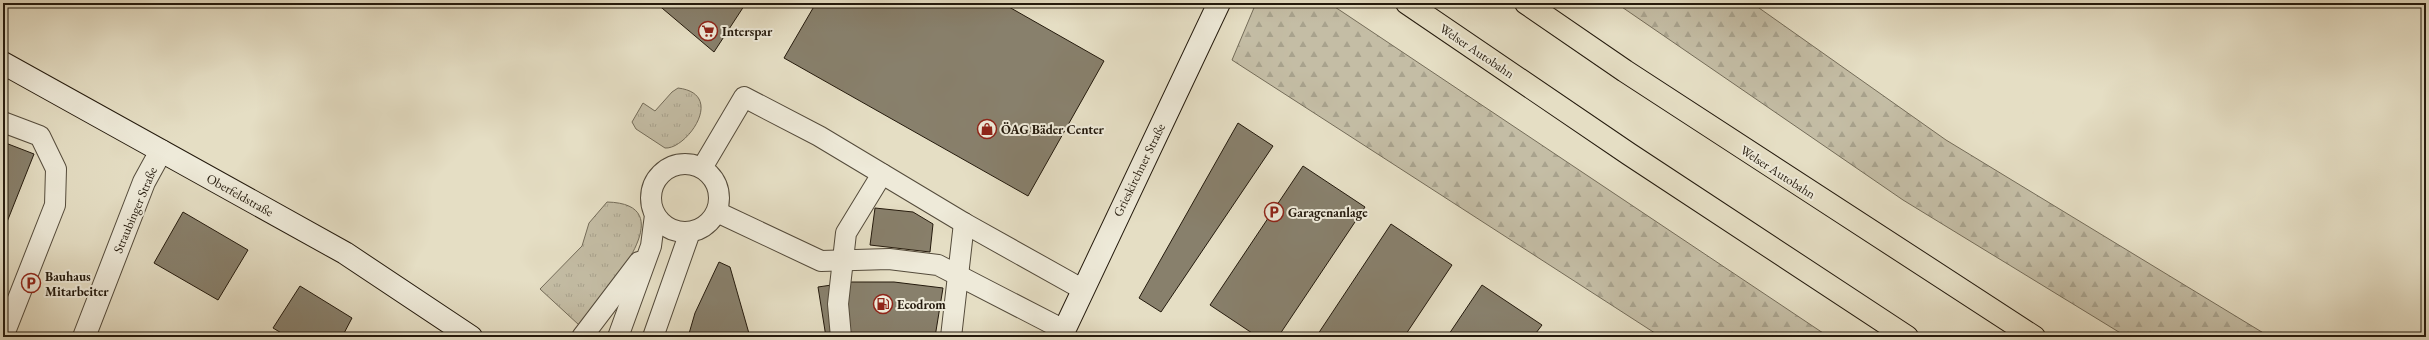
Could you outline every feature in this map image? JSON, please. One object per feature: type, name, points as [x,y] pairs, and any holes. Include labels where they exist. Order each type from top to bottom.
[{"type":"highway","name":"Welser Autobahn","points":[[1407,3],[1628,154],[1907,337]]},
{"type":"highway","name":"Welser Autobahn","points":[[1526,3],[1632,76],[2034,337]]},
{"type":"main road","name":"Grieskirchner Straße","points":[[1062,334],[1082,289],[1219,3]]},
{"type":"main road","name":"Oberfeldstraße","points":[[3,63],[345,253],[471,337]]},
{"type":"main road","name":"Straubinger Straße","points":[[84,337],[144,182],[161,151]]},
{"type":"lane","points":[[702,168],[744,97],[819,136],[964,223],[1082,289]]},
{"type":"lane","points":[[3,122],[40,136],[56,169],[55,205],[3,337]]},
{"type":"lane","points":[[618,337],[651,246],[655,215],[651,193],[658,178],[665,171],[683,164],[702,168],[716,183],[719,192],[717,212],[710,222],[701,229],[690,232],[670,229],[655,215]]},
{"type":"lane","points":[[841,337],[838,304],[846,233],[882,174]]},
{"type":"lane","points":[[717,212],[821,260],[889,259],[938,265],[957,274],[1062,334]]},
{"type":"lane","points":[[951,337],[964,223]]},
{"type":"lane","points":[[653,337],[690,232]]},
{"type":"lane","points":[[582,337],[651,246]]},
{"type":"green space","points":[[1256,3],[1329,3],[1829,337],[1661,337],[1232,60]]},
{"type":"green space","points":[[1616,3],[1752,3],[1946,140],[2270,337],[2127,337],[1903,200]]},
{"type":"green space","points":[[678,88],[692,92],[700,100],[701,110],[698,121],[683,140],[674,146],[665,148],[636,129],[632,122],[643,103],[655,111],[672,92]]},
{"type":"green space","points":[[607,202],[630,207],[640,218],[640,235],[632,254],[619,275],[579,325],[540,289],[582,246],[589,223]]},
{"type":"building","name":"Interspar","points":[[656,3],[746,3],[714,52]]},
{"type":"building","name":"ÖAG Bäder Center","points":[[816,3],[1002,3],[1104,61],[1028,196],[784,58]]},
{"type":"building","points":[[1238,123],[1273,146],[1161,312],[1139,298]]},
{"type":"building","points":[[3,142],[34,154],[3,232]]},
{"type":"building","points":[[1303,166],[1365,207],[1278,337],[1258,337],[1210,305]]},
{"type":"building","points":[[875,208],[913,212],[933,224],[930,252],[870,245]]},
{"type":"building","points":[[183,212],[248,250],[218,300],[154,263]]},
{"type":"building","points":[[1391,224],[1452,265],[1404,337],[1316,337]]},
{"type":"building","points":[[719,262],[730,267],[750,337],[688,337],[695,313]]},
{"type":"building","points":[[852,282],[894,282],[943,288],[935,337],[826,337],[818,287]]},
{"type":"building","points":[[1482,285],[1542,325],[1533,337],[1447,337]]},
{"type":"building","points":[[300,286],[352,318],[342,337],[288,337],[273,328]]},
{"type":"place","name":"Interspar","points":[[708,31]]},
{"type":"place","name":"ÖAG Bäder Center","points":[[987,129]]},
{"type":"place","name":"Garagenanlage","points":[[1274,212]]},
{"type":"place","name":"Bauhaus Mitarbeiter","points":[[31,283]]},
{"type":"place","name":"Ecodrom","points":[[883,304]]}]
